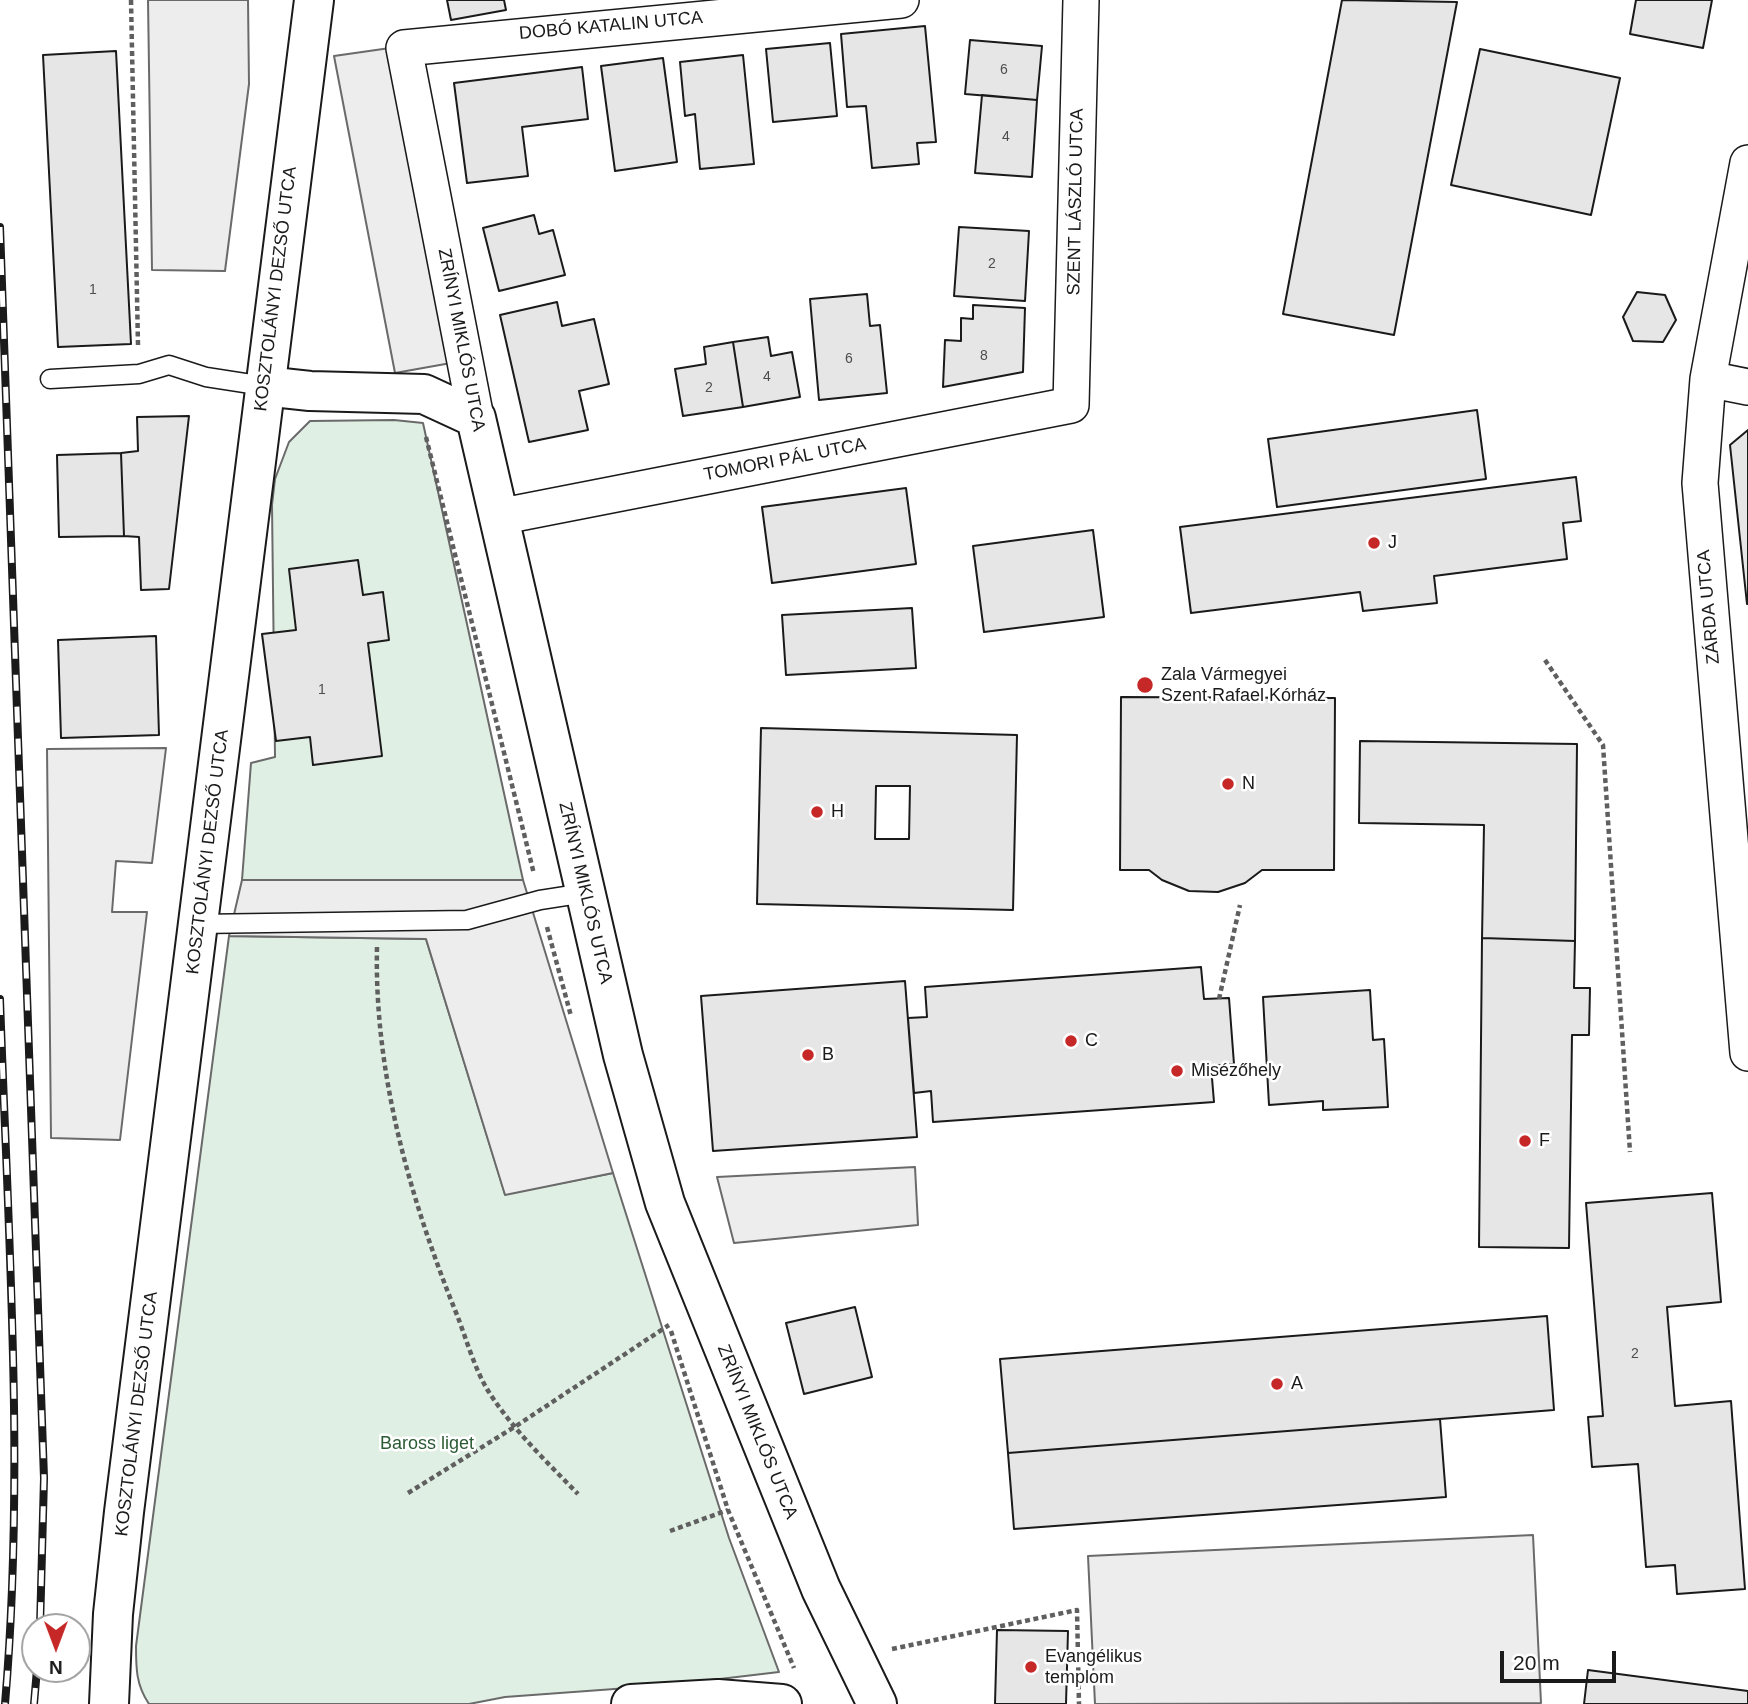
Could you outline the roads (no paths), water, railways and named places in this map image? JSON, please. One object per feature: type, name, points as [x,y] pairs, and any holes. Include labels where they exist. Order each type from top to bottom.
[{"type":"main road","name":"KOSZTOLÁNYI DEZSŐ UTCA","points":[[109,1704],[113,1614],[124,1512],[314,0]]},
{"type":"main road","points":[[264,386],[310,391],[424,394],[475,418]]},
{"type":"main road","name":"ZRÍNYI MIKLÓS UTCA","points":[[475,418],[623,1055],[665,1203],[821,1589],[877,1704]]},
{"type":"main road","points":[[631,1704],[719,1699],[789,1688]]},
{"type":"street","name":"DOBÓ KATALIN UTCA","points":[[404,47],[901,0]]},
{"type":"street","name":"SZENT LÁSZLÓ UTCA","points":[[1071,405],[1081,0]]},
{"type":"street","name":"ZRÍNYI MIKLÓS UTCA","points":[[404,47],[475,418]]},
{"type":"street","name":"ZÁRDA UTCA","points":[[1748,163],[1707,379],[1700,483],[1748,1053]]},
{"type":"street","points":[[1707,379],[1748,387]]},
{"type":"street","name":"TOMORI PÁL UTCA","points":[[498,517],[1071,405]]},
{"type":"lane","points":[[50,379],[139,374],[169,365],[206,377],[264,386]]},
{"type":"lane","points":[[199,924],[467,920],[584,893]]},
{"type":"railway","points":[[0,227],[44,1478],[40,1613]]},
{"type":"railway","points":[[0,999],[14,1440],[14,1528],[5,1704]]},
{"type":"railway","points":[[34,1704],[36,1683]]},
{"type":"place","name":"J","points":[[1374,543]]},
{"type":"place","name":"Zala Vármegyei Szent Rafael Kórház","points":[[1145,685]]},
{"type":"place","name":"N","points":[[1228,784]]},
{"type":"place","name":"H","points":[[817,812]]},
{"type":"place","name":"C","points":[[1071,1041]]},
{"type":"place","name":"B","points":[[808,1055]]},
{"type":"place","name":"Misézőhely","points":[[1177,1071]]},
{"type":"place","name":"F","points":[[1525,1141]]},
{"type":"place","name":"A","points":[[1277,1384]]},
{"type":"place","name":"Evangélikus templom","points":[[1031,1667]]},
{"type":"park label","name":"Baross liget","points":[[427,1444]]}]
